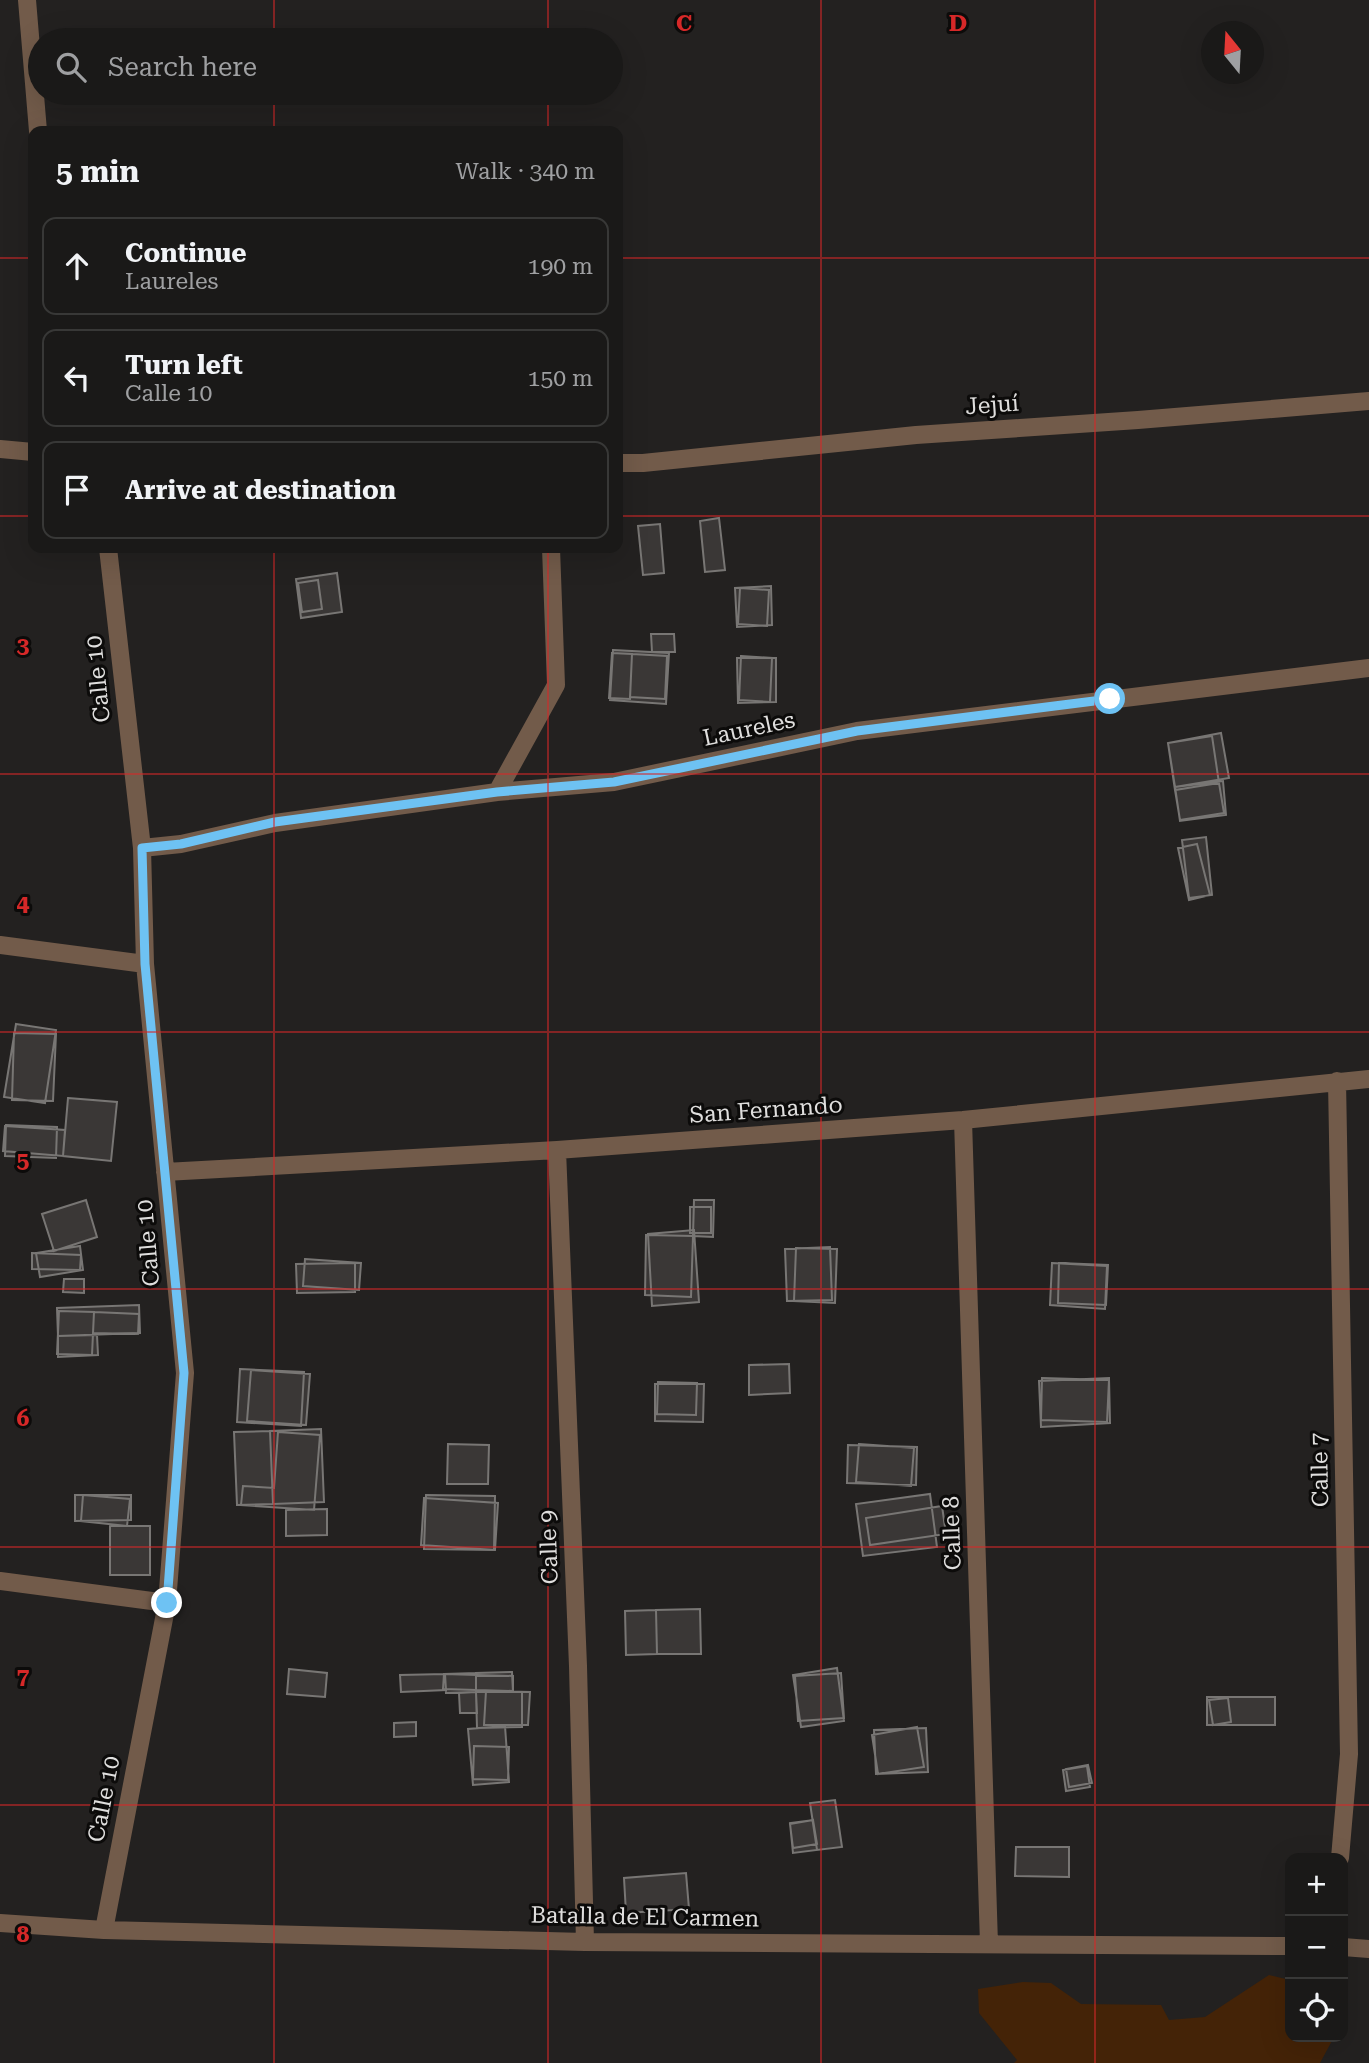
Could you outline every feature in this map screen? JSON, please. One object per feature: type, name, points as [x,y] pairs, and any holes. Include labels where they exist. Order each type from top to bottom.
[{"type":"street","points":[[27,0],[29,28]]},
{"type":"street","points":[[36,105],[38,126]]},
{"type":"street","name":"Jejuí","points":[[623,463],[916,435],[1369,401]]},
{"type":"street","points":[[0,449],[28,452]]},
{"type":"street","name":"Calle 10","points":[[104,1930],[167,1603],[184,1373],[145,964],[142,848],[109,553]]},
{"type":"street","points":[[497,792],[556,685],[551,553]]},
{"type":"street","name":"Laureles","points":[[142,848],[181,844],[275,822],[497,792],[614,782],[857,731],[1369,668]]},
{"type":"street","points":[[0,945],[145,964]]},
{"type":"street","name":"San Fernando","points":[[165,1172],[557,1150],[963,1120],[1369,1079]]},
{"type":"street","name":"Calle 7","points":[[1338,1081],[1349,1754],[1340,1853]]},
{"type":"street","name":"Calle 8","points":[[963,1120],[989,1944]]},
{"type":"street","name":"Calle 9","points":[[557,1150],[578,1666],[585,1942]]},
{"type":"street","points":[[0,1581],[167,1603]]},
{"type":"street","name":"Batalla de El Carmen","points":[[0,1923],[104,1930],[585,1942],[1285,1947]]},
{"type":"street","points":[[1348,1947],[1369,1949]]},
{"type":"shaded area","points":[[1269,1975],[1285,1979],[1285,2042],[1331,2042],[1320,2063],[1014,2063],[1017,2060],[979,2013],[978,1989],[1023,1982],[1051,1983],[1081,2004],[1161,2005],[1169,2020],[1205,2017]]},
{"type":"building","points":[[719,518],[725,570],[705,572],[700,521]]},
{"type":"building","points":[[660,524],[664,573],[643,575],[638,526]]},
{"type":"building","points":[[337,573],[342,612],[301,618],[296,579]]},
{"type":"building","points":[[318,580],[322,609],[302,612],[298,583]]},
{"type":"building","points":[[771,586],[772,625],[737,627],[735,588]]},
{"type":"building","points":[[740,588],[769,590],[767,626],[738,624]]},
{"type":"building","points":[[651,634],[674,634],[675,652],[652,652]]},
{"type":"building","points":[[613,650],[669,653],[666,704],[610,700]]},
{"type":"building","points":[[612,653],[632,654],[630,699],[609,698]]},
{"type":"building","points":[[632,654],[667,656],[665,699],[630,697]]},
{"type":"building","points":[[741,656],[772,658],[770,702],[739,700]]},
{"type":"building","points":[[737,658],[776,658],[776,702],[738,703]]},
{"type":"building","points":[[1221,733],[1229,778],[1175,787],[1168,743]]},
{"type":"building","points":[[1212,736],[1219,783],[1175,790],[1168,743]]},
{"type":"building","points":[[1223,781],[1226,815],[1180,821],[1175,787]]},
{"type":"building","points":[[1219,783],[1224,813],[1180,820],[1175,790]]},
{"type":"building","points":[[1206,837],[1212,895],[1189,898],[1182,840]]},
{"type":"building","points":[[1197,844],[1210,895],[1189,900],[1178,848]]},
{"type":"building","points":[[16,1024],[56,1030],[45,1103],[4,1097]]},
{"type":"building","points":[[14,1033],[56,1034],[53,1101],[12,1100]]},
{"type":"building","points":[[68,1098],[117,1102],[111,1161],[63,1156]]},
{"type":"building","points":[[6,1125],[57,1127],[56,1158],[5,1156]]},
{"type":"building","points":[[5,1126],[65,1130],[63,1156],[3,1151]]},
{"type":"building","points":[[86,1200],[97,1237],[54,1251],[42,1214]]},
{"type":"building","points":[[694,1200],[714,1200],[713,1237],[693,1236]]},
{"type":"building","points":[[690,1207],[711,1207],[711,1233],[690,1233]]},
{"type":"building","points":[[694,1230],[699,1302],[652,1306],[648,1234]]},
{"type":"building","points":[[646,1235],[693,1236],[691,1297],[645,1295]]},
{"type":"building","points":[[80,1246],[83,1270],[40,1277],[36,1253]]},
{"type":"building","points":[[830,1247],[832,1300],[787,1301],[785,1249]]},
{"type":"building","points":[[796,1248],[837,1249],[835,1303],[794,1301]]},
{"type":"building","points":[[32,1253],[81,1255],[80,1270],[32,1269]]},
{"type":"building","points":[[305,1259],[361,1263],[359,1290],[303,1286]]},
{"type":"building","points":[[355,1263],[355,1292],[297,1293],[296,1264]]},
{"type":"building","points":[[1052,1263],[1107,1266],[1105,1309],[1050,1305]]},
{"type":"building","points":[[1059,1263],[1108,1265],[1106,1305],[1058,1303]]},
{"type":"building","points":[[64,1279],[84,1279],[84,1293],[63,1292]]},
{"type":"building","points":[[139,1305],[140,1333],[58,1336],[57,1308]]},
{"type":"building","points":[[59,1311],[94,1312],[92,1355],[57,1354]]},
{"type":"building","points":[[94,1312],[139,1314],[138,1334],[93,1333]]},
{"type":"building","points":[[97,1335],[98,1355],[58,1357],[58,1336]]},
{"type":"building","points":[[789,1364],[790,1393],[749,1395],[749,1365]]},
{"type":"building","points":[[240,1369],[304,1372],[301,1426],[237,1422]]},
{"type":"building","points":[[251,1370],[310,1374],[306,1425],[247,1421]]},
{"type":"building","points":[[1042,1378],[1109,1380],[1107,1422],[1041,1420]]},
{"type":"building","points":[[1109,1378],[1110,1423],[1041,1427],[1039,1381]]},
{"type":"building","points":[[658,1382],[697,1383],[696,1415],[657,1414]]},
{"type":"building","points":[[655,1384],[704,1384],[703,1422],[655,1421]]},
{"type":"building","points":[[321,1429],[324,1502],[273,1504],[270,1431]]},
{"type":"building","points":[[270,1431],[273,1504],[237,1505],[234,1432]]},
{"type":"building","points":[[278,1432],[320,1435],[314,1510],[241,1505],[243,1486],[274,1488]]},
{"type":"building","points":[[448,1444],[489,1445],[488,1484],[447,1484]]},
{"type":"building","points":[[859,1444],[914,1448],[911,1486],[856,1482]]},
{"type":"building","points":[[848,1445],[917,1447],[916,1485],[847,1483]]},
{"type":"building","points":[[930,1494],[937,1547],[863,1556],[856,1504]]},
{"type":"building","points":[[75,1495],[131,1495],[131,1520],[75,1521]]},
{"type":"building","points":[[83,1495],[130,1499],[127,1526],[81,1521]]},
{"type":"building","points":[[426,1495],[495,1496],[494,1550],[424,1549]]},
{"type":"building","points":[[424,1498],[498,1503],[495,1550],[421,1545]]},
{"type":"building","points":[[942,1506],[946,1534],[870,1545],[866,1518]]},
{"type":"building","points":[[327,1509],[327,1535],[286,1536],[286,1510]]},
{"type":"building","points":[[110,1526],[150,1526],[150,1575],[110,1575]]},
{"type":"building","points":[[700,1609],[701,1654],[657,1654],[656,1610]]},
{"type":"building","points":[[656,1610],[657,1654],[626,1655],[625,1611]]},
{"type":"building","points":[[837,1668],[844,1721],[801,1727],[793,1675]]},
{"type":"building","points":[[289,1669],[327,1673],[325,1697],[287,1694]]},
{"type":"building","points":[[512,1672],[513,1692],[476,1692],[476,1673]]},
{"type":"building","points":[[476,1673],[476,1692],[446,1693],[445,1674]]},
{"type":"building","points":[[841,1673],[844,1718],[798,1721],[795,1676]]},
{"type":"building","points":[[444,1674],[513,1676],[513,1691],[443,1689]]},
{"type":"building","points":[[445,1674],[446,1690],[401,1692],[400,1675]]},
{"type":"building","points":[[486,1691],[530,1692],[528,1725],[484,1725]]},
{"type":"building","points":[[476,1692],[477,1713],[460,1713],[459,1693]]},
{"type":"building","points":[[476,1692],[522,1692],[522,1727],[477,1728]]},
{"type":"building","points":[[1207,1697],[1275,1697],[1275,1725],[1207,1725]]},
{"type":"building","points":[[1228,1698],[1231,1722],[1213,1725],[1209,1700]]},
{"type":"building","points":[[416,1722],[416,1736],[394,1737],[394,1723]]},
{"type":"building","points":[[505,1726],[509,1782],[473,1785],[468,1729]]},
{"type":"building","points":[[917,1727],[924,1767],[878,1774],[872,1735]]},
{"type":"building","points":[[926,1728],[928,1772],[876,1774],[874,1730]]},
{"type":"building","points":[[474,1746],[509,1747],[508,1780],[473,1779]]},
{"type":"building","points":[[1088,1765],[1092,1783],[1069,1787],[1066,1769]]},
{"type":"building","points":[[1087,1766],[1090,1787],[1066,1791],[1063,1770]]},
{"type":"building","points":[[835,1800],[842,1847],[817,1850],[810,1803]]},
{"type":"building","points":[[813,1820],[817,1850],[793,1853],[790,1823]]},
{"type":"building","points":[[813,1820],[817,1844],[793,1848],[790,1824]]},
{"type":"building","points":[[1016,1847],[1069,1847],[1069,1877],[1015,1876]]},
{"type":"building","points":[[686,1873],[689,1909],[626,1913],[624,1878]]},
{"type":"route","points":[[167,1603],[184,1373],[145,964],[142,848],[181,844],[275,822],[497,792],[614,782],[857,731],[1110,699]]}]
